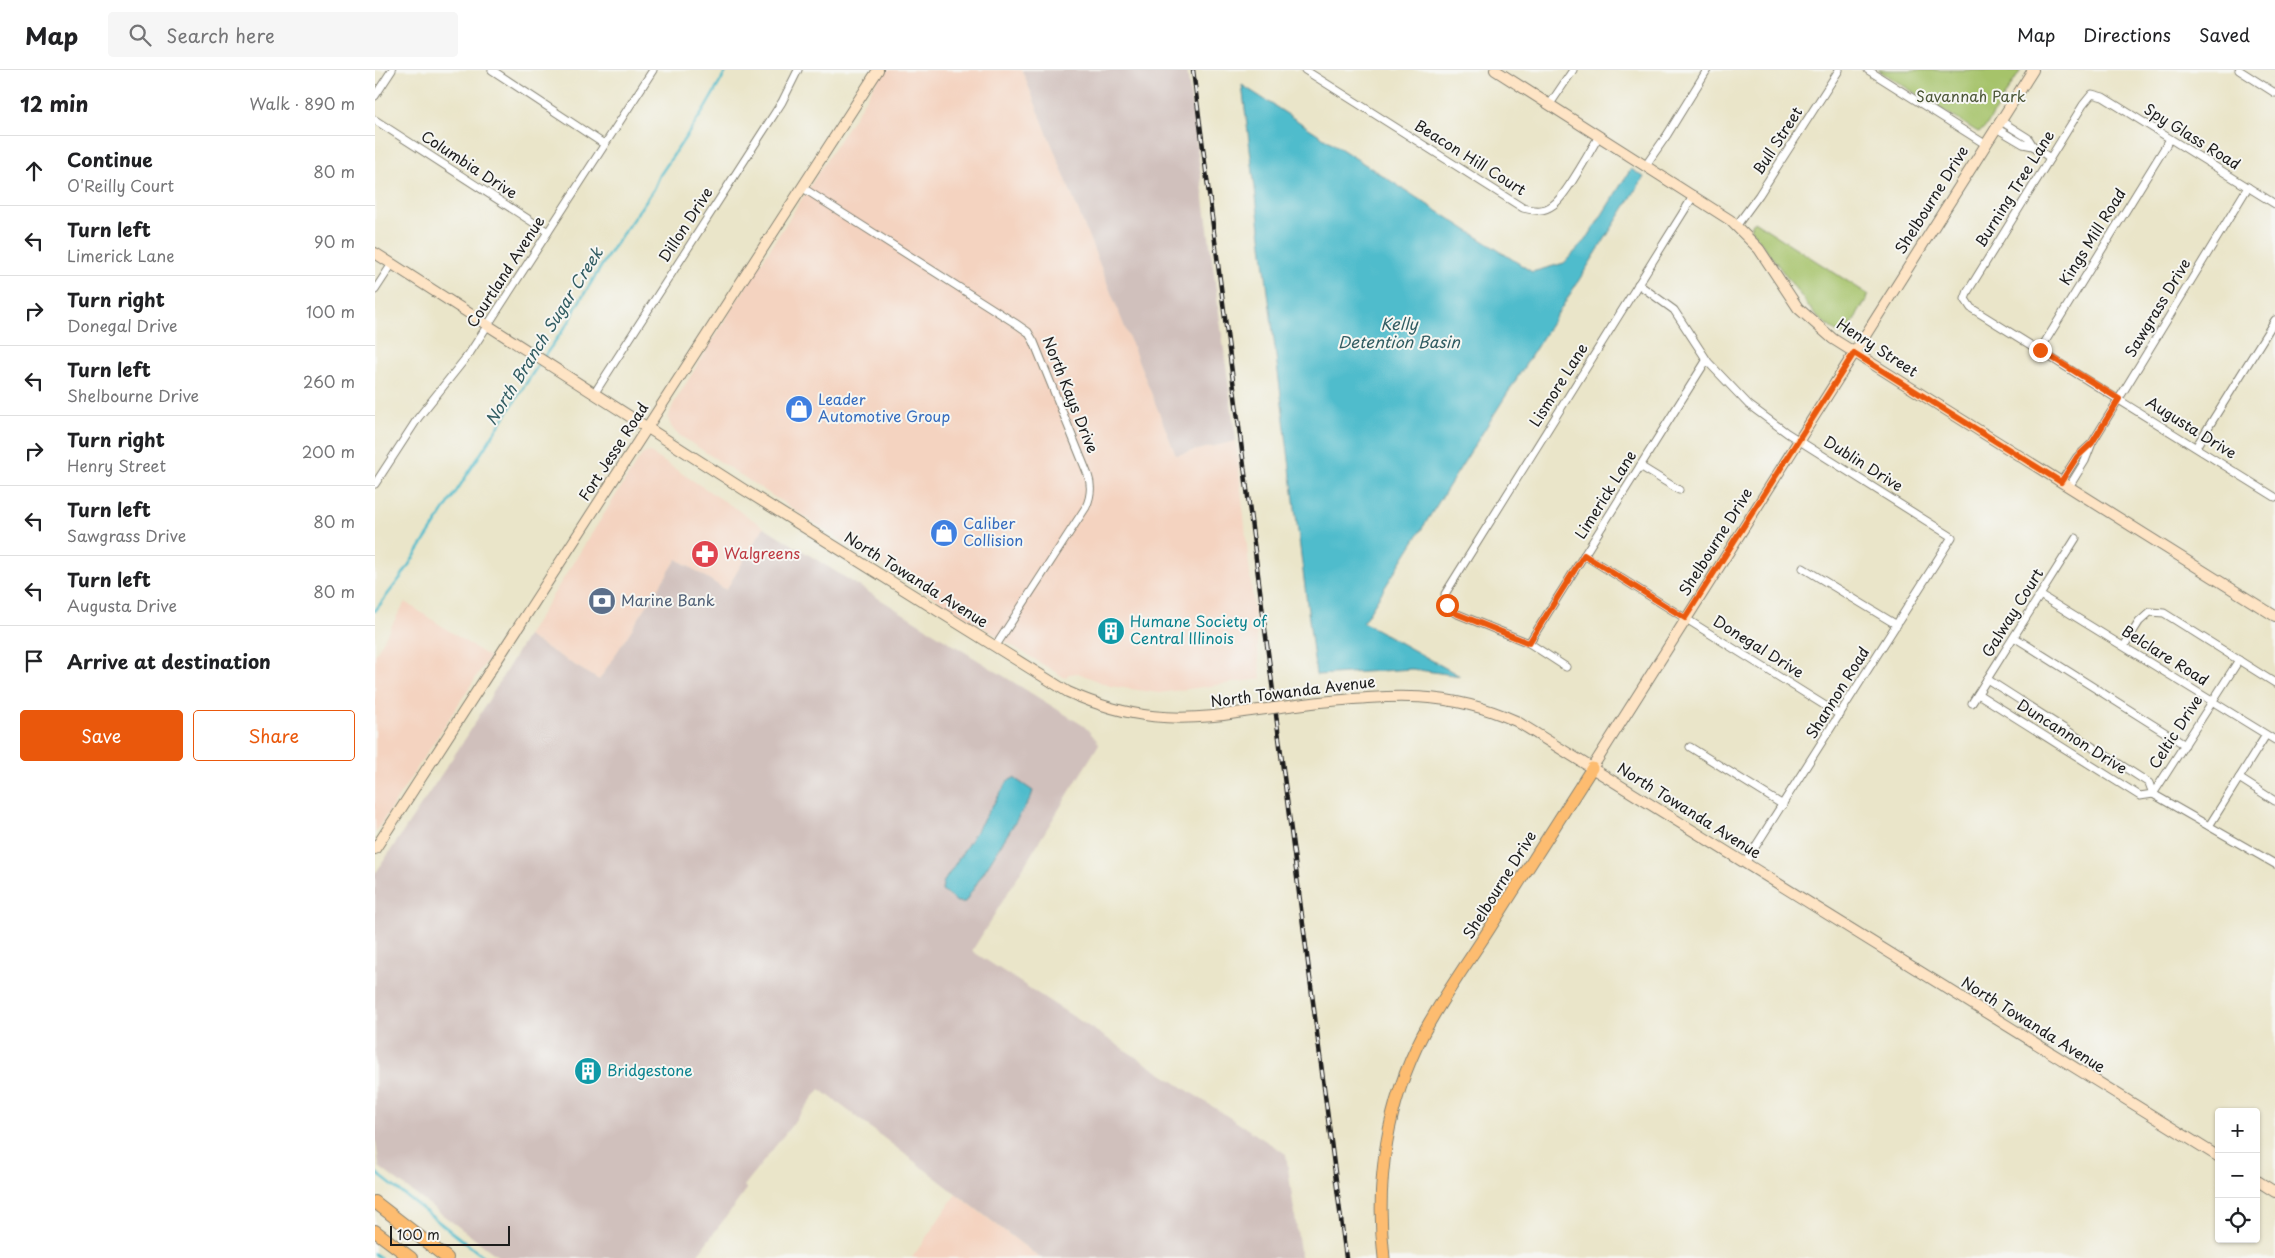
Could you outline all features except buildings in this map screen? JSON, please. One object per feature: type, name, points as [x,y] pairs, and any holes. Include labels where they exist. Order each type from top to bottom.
[{"type":"highway","points":[[375,1202],[447,1258]]},
{"type":"highway","points":[[375,1231],[411,1258]]},
{"type":"main road","name":"Fort Jesse Road","points":[[375,850],[803,188],[877,70]]},
{"type":"main road","name":"Henry Street","points":[[1495,70],[1694,195],[1737,225],[1759,249],[1798,308],[1833,339],[2275,616]]},
{"type":"main road","name":"Shelbourne Drive","points":[[1384,1258],[1381,1203],[1386,1144],[1393,1110],[1402,1083],[1423,1034],[2033,70]]},
{"type":"main road","name":"North Towanda Avenue","points":[[375,253],[647,428],[995,648],[1068,692],[1108,708],[1135,715],[1161,718],[1213,717],[1320,702],[1394,695],[1460,702],[1495,712],[1516,721],[2215,1155]]},
{"type":"main road","points":[[2260,1183],[2275,1192]]},
{"type":"street","points":[[375,96],[391,70]]},
{"type":"street","points":[[492,70],[604,144]]},
{"type":"street","name":"Courtland Avenue","points":[[375,484],[417,418],[469,354],[653,70]]},
{"type":"street","name":"Dillon Drive","points":[[594,394],[782,102],[798,70]]},
{"type":"street","name":"Beacon Hill Court","points":[[1305,70],[1523,208],[1531,210],[1547,208],[1559,200],[1599,136]]},
{"type":"street","points":[[1550,104],[1573,70]]},
{"type":"street","points":[[1645,164],[1667,135],[1707,70]]},
{"type":"street","name":"Bull Street","points":[[1737,225],[1759,195],[1839,70]]},
{"type":"street","points":[[1868,70],[1985,144]]},
{"type":"street","points":[[2239,70],[2275,93]]},
{"type":"street","name":"Spy Glass Road","points":[[2094,94],[2103,97],[2275,204]]},
{"type":"street","name":"Burning Tree Lane","points":[[1966,302],[1968,291],[2088,97],[2094,94]]},
{"type":"street","name":"Columbia Drive","points":[[375,120],[548,232]]},
{"type":"street","points":[[1999,124],[2028,138],[2033,146],[2051,158]]},
{"type":"street","name":"Kings Mill Road","points":[[2040,350],[2170,139]]},
{"type":"street","name":"Sawgrass Drive","points":[[2065,485],[2077,457],[2092,443],[2248,187]]},
{"type":"street","name":"North Kays Drive","points":[[803,188],[1015,323],[1028,332],[1035,342],[1088,475],[1091,487],[1086,507],[995,648]]},
{"type":"street","name":"Lismore Lane","points":[[1529,643],[1450,610],[1445,599],[1447,589],[1694,195]]},
{"type":"street","points":[[375,290],[392,264]]},
{"type":"street","name":"Dublin Drive","points":[[1638,284],[1674,310],[1706,361],[1749,405],[1798,440],[1952,536]]},
{"type":"street","name":"Augusta Drive","points":[[1966,302],[1971,308],[2274,496]]},
{"type":"street","points":[[2196,447],[2275,320]]},
{"type":"street","name":"Limerick Lane","points":[[1529,643],[1706,361]]},
{"type":"street","points":[[1640,466],[1679,490]]},
{"type":"street","name":"Shannon Road","points":[[1745,864],[1841,715],[1952,536]]},
{"type":"street","name":"Galway Court","points":[[1972,703],[2076,538]]},
{"type":"street","name":"Donegal Drive","points":[[1584,555],[1841,715]]},
{"type":"street","points":[[1803,568],[1897,625]]},
{"type":"street","name":"Belclare Road","points":[[2040,595],[2275,740]]},
{"type":"street","points":[[2124,646],[2139,622],[2150,612],[2164,613],[2275,683]]},
{"type":"street","points":[[2014,638],[2185,745]]},
{"type":"street","points":[[1529,643],[1567,667]]},
{"type":"street","name":"Celtic Drive","points":[[2153,794],[2239,660]]},
{"type":"street","name":"Duncannon Drive","points":[[1987,680],[2149,783],[2153,794]]},
{"type":"street","name":"Duncannon Drive","points":[[1978,694],[2141,796],[2153,794],[2275,864]]},
{"type":"street","points":[[2209,826],[2266,735]]},
{"type":"street","points":[[1690,747],[1783,805]]},
{"type":"street","points":[[2239,778],[2275,801]]},
{"type":"shaded area","points":[[884,70],[1022,70],[1176,455],[1236,441],[1261,679],[1159,693],[1110,686],[1078,673],[1069,674],[1065,678],[825,530],[676,433],[671,426],[668,418],[674,403]]},
{"type":"shaded area","points":[[1022,70],[1187,70],[1236,441],[1176,455]]},
{"type":"shaded area","points":[[649,452],[764,527],[726,590],[677,559],[599,680],[527,636],[637,462],[643,454]]},
{"type":"shaded area","name":"Bridgestone","points":[[764,527],[1084,726],[1095,738],[1099,744],[972,951],[1286,1154],[1301,1258],[1040,1258],[820,1089],[744,1186],[747,1189],[695,1258],[500,1258],[379,1167],[375,1134],[375,874],[467,736],[527,636],[599,680],[677,559],[726,590]]},
{"type":"shaded area","points":[[405,602],[489,657],[375,833],[375,655]]},
{"type":"shaded area","points":[[956,1194],[1040,1258],[912,1258]]},
{"type":"green space","name":"Savannah Park","points":[[1878,70],[2021,70],[1984,129],[1978,132]]},
{"type":"green space","points":[[1754,221],[1869,295],[1845,335],[1836,332],[1816,316],[1750,228]]},
{"type":"water","name":"Kelly Detention Basin","points":[[1242,85],[1532,272],[1564,263],[1586,240],[1631,169],[1644,177],[1363,622],[1460,676],[1412,669],[1316,675]]},
{"type":"water","points":[[1014,778],[1033,791],[1031,797],[965,902],[957,902],[942,891],[943,883],[1008,781]]},
{"type":"waterway","name":"North Branch Sugar Creek","points":[[543,358],[571,319],[576,307],[612,249],[654,189],[660,175],[704,110],[727,70]]},
{"type":"waterway","name":"North Branch Sugar Creek","points":[[375,611],[401,577],[540,362]]},
{"type":"waterway","points":[[375,1172],[485,1258]]},
{"type":"waterway","points":[[375,1254],[381,1258]]},
{"type":"railway","points":[[1193,70],[1346,1258]]},
{"type":"place","name":"Leader Automotive Group","points":[[799,409]]},
{"type":"place","name":"Caliber Collision","points":[[944,533]]},
{"type":"place","name":"Walgreens","points":[[705,554]]},
{"type":"place","name":"Marine Bank","points":[[602,601]]},
{"type":"place","name":"Humane Society of Central Illinois","points":[[1111,631]]},
{"type":"place","name":"Bridgestone","points":[[588,1071]]},
{"type":"route","points":[[1447,605],[1455,613],[1529,643],[1584,555],[1685,618],[1854,353],[2061,482],[2077,457],[2092,443],[2119,399],[2040,350]]}]
